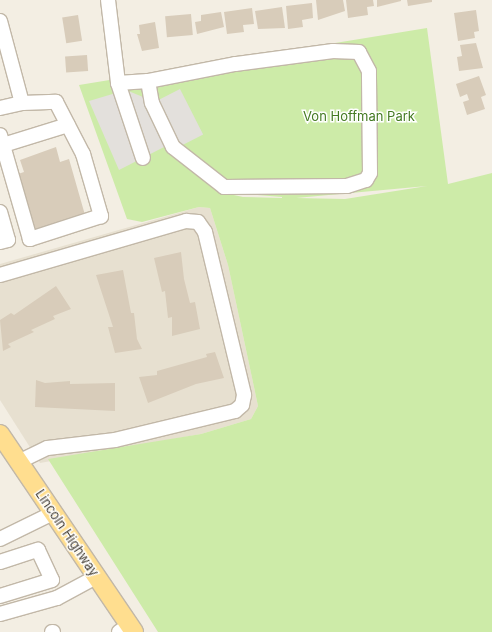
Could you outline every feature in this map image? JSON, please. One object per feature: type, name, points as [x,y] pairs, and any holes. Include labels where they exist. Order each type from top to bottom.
[{"type":"main road","name":"Lincoln Highway","points":[[0,434],[96,577],[127,630]]},
{"type":"street","points":[[108,0],[118,83],[143,158]]},
{"type":"street","points":[[0,21],[22,103]]},
{"type":"street","points":[[118,83],[148,81],[235,64],[333,51],[359,52],[369,71],[370,173],[366,180],[348,186],[224,187],[174,147],[152,103],[148,81]]},
{"type":"street","points":[[0,107],[22,103],[56,102],[68,125],[82,154],[101,216],[30,239],[1,142],[68,125]]},
{"type":"street","points":[[0,212],[8,240],[0,242]]},
{"type":"street","points":[[0,275],[186,221],[198,222],[205,232],[244,395],[242,405],[235,411],[115,440],[47,448],[18,462]]},
{"type":"street","points":[[0,539],[53,514]]},
{"type":"street","points":[[0,562],[38,550],[52,580],[0,596]]},
{"type":"street","points":[[0,614],[57,598],[96,577]]},
{"type":"shaded area","points":[[180,89],[203,134],[178,147],[155,102]]},
{"type":"shaded area","points":[[126,90],[143,97],[166,146],[119,170],[89,101]]},
{"type":"shaded area","points":[[199,207],[210,208],[228,265],[258,406],[251,419],[201,434],[40,463],[0,400],[0,264]]},
{"type":"green space","name":"Von Hoffman Park","points":[[427,28],[448,184],[492,173],[492,632],[158,632],[48,459],[201,434],[251,419],[258,406],[228,265],[210,208],[199,207],[142,222],[127,219],[79,85]],"holes":[[[427,186],[345,199],[296,198]],[[220,192],[282,197],[282,198],[243,197]]]},
{"type":"building","points":[[316,0],[343,0],[345,11],[318,20]]},
{"type":"building","points":[[346,0],[373,0],[374,6],[367,7],[368,15],[348,18]]},
{"type":"building","points":[[377,0],[401,0],[401,1],[377,7]]},
{"type":"building","points":[[407,0],[432,0],[432,2],[408,6]]},
{"type":"building","points":[[312,3],[313,18],[302,20],[303,27],[288,29],[286,6]]},
{"type":"building","points":[[282,7],[285,28],[258,29],[255,11]]},
{"type":"building","points":[[252,8],[254,24],[243,25],[244,32],[227,34],[224,12]]},
{"type":"building","points":[[476,10],[479,31],[474,32],[475,38],[458,41],[454,13]]},
{"type":"building","points":[[221,12],[224,27],[197,34],[195,22],[201,21],[201,15]]},
{"type":"building","points":[[191,14],[193,35],[167,37],[165,16]]},
{"type":"building","points":[[78,15],[82,41],[66,43],[62,18]]},
{"type":"building","points":[[155,22],[159,48],[142,51],[137,34],[140,34],[139,25]]},
{"type":"building","points":[[476,43],[483,68],[459,71],[457,57],[462,56],[460,45]]},
{"type":"building","points":[[87,55],[88,71],[66,72],[65,57]]},
{"type":"building","points":[[479,76],[486,95],[481,97],[485,109],[467,115],[463,102],[469,100],[467,94],[460,97],[456,84]]},
{"type":"building","points":[[56,147],[60,162],[69,159],[85,215],[35,230],[18,174],[24,172],[20,160]]},
{"type":"building","points":[[181,252],[184,279],[190,303],[195,302],[200,329],[172,336],[172,317],[168,318],[165,291],[162,292],[154,258]]},
{"type":"building","points":[[123,270],[131,313],[134,313],[137,339],[142,349],[115,353],[108,327],[113,327],[96,275]]},
{"type":"building","points":[[56,286],[71,309],[53,316],[55,319],[31,330],[34,332],[8,344],[11,347],[3,351],[0,320],[11,313],[14,315]]},
{"type":"building","points":[[215,352],[224,378],[196,384],[148,403],[139,377],[157,375],[157,371],[207,357],[206,354]]},
{"type":"building","points":[[36,380],[45,383],[70,381],[70,384],[115,383],[115,411],[35,407]]}]
